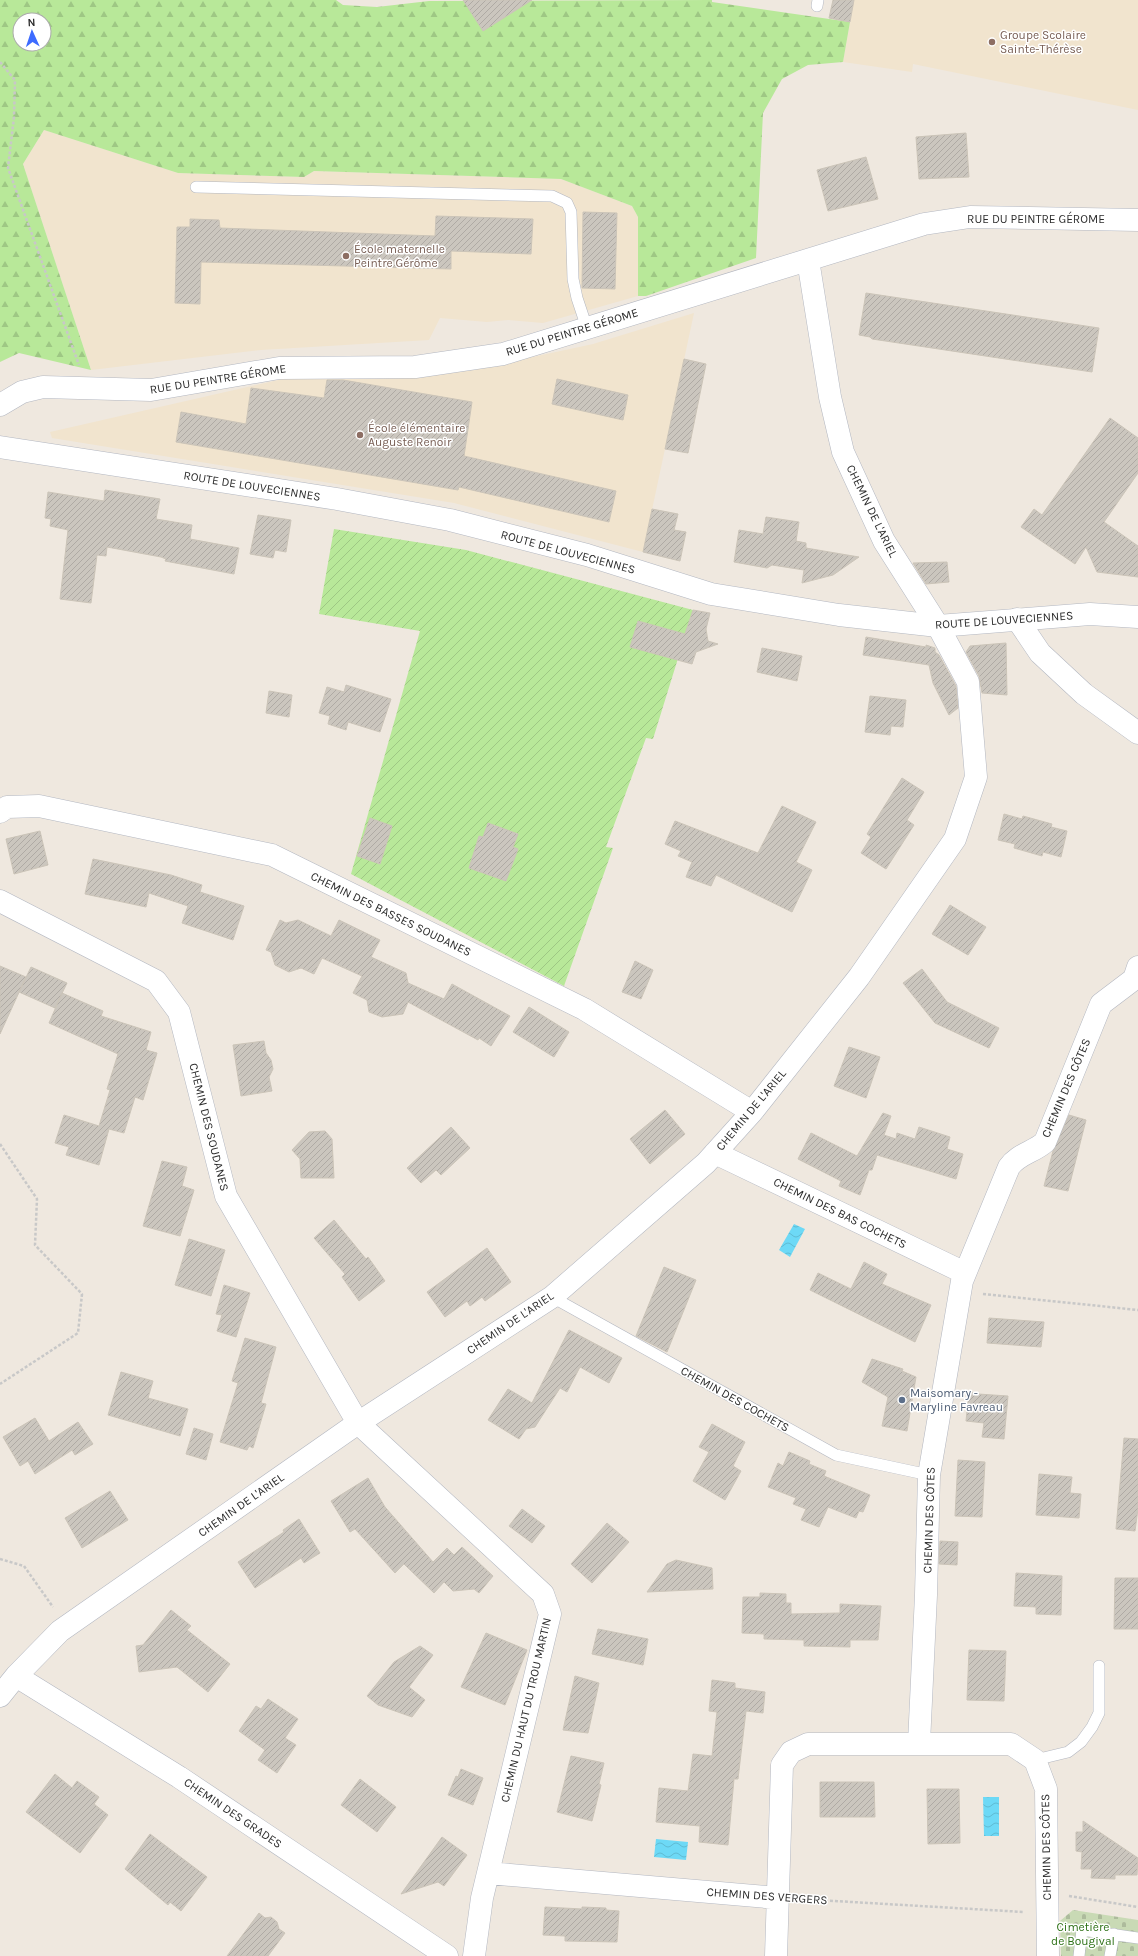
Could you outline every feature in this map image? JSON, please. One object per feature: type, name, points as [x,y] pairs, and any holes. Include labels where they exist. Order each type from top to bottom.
[{"type":"street","name":"RUE DU PEINTRE GÉROME","points":[[0,405],[22,392],[43,387],[151,390],[278,368],[415,367],[503,354],[924,224],[970,217],[1138,220]]},
{"type":"street","name":"CHEMIN DE L'ARIEL","points":[[0,1696],[16,1676],[67,1626],[358,1423],[552,1296],[715,1153],[752,1112],[859,978],[955,839],[976,777],[968,682],[938,626],[884,541],[843,452],[830,397],[808,260]]},
{"type":"street","name":"ROUTE DE LOUVECIENNES","points":[[0,447],[337,499],[450,520],[587,555],[711,594],[839,615],[938,626],[1090,614],[1138,616]]},
{"type":"street","points":[[1017,619],[1040,653],[1084,694],[1138,733]]},
{"type":"street","name":"CHEMIN DES BASSES SOUDANES","points":[[0,812],[7,807],[39,806],[272,855],[584,1009],[752,1112]]},
{"type":"street","name":"CHEMIN DES SOUDANES","points":[[0,901],[156,981],[179,1012],[226,1196],[358,1423]]},
{"type":"street","name":"CHEMIN DES CÔTES","points":[[920,1743],[929,1475],[963,1281],[1009,1167],[1014,1159],[1036,1150],[1045,1142],[1101,1004],[1134,979],[1138,967]]},
{"type":"street","name":"CHEMIN DES BAS COCHETS","points":[[715,1153],[963,1281]]},
{"type":"street","name":"CHEMIN DU HAUT DU TROU MARTIN","points":[[358,1423],[543,1594],[550,1614],[482,1898],[474,1956]]},
{"type":"street","name":"CHEMIN DES GRADES","points":[[16,1676],[179,1777],[447,1956]]},
{"type":"street","points":[[776,1956],[782,1765],[791,1752],[808,1744],[1011,1744],[1035,1760]]},
{"type":"street","name":"CHEMIN DES CÔTES","points":[[1035,1760],[1046,1789],[1048,1956]]},
{"type":"street","name":"CHEMIN DES VERGERS","points":[[488,1873],[778,1898]]},
{"type":"lane","points":[[196,187],[552,196],[567,203],[571,212],[573,280],[587,328]]},
{"type":"lane","name":"CHEMIN DES COCHETS","points":[[552,1296],[836,1455],[929,1475]]},
{"type":"lane","points":[[1035,1760],[1068,1752],[1081,1742],[1092,1727],[1099,1713],[1099,1666]]},
{"type":"lane","points":[[1079,1956],[1082,1930],[1138,1938]]},
{"type":"lane","points":[[1110,1956],[1114,1934]]},
{"type":"path","points":[[0,62],[15,80],[14,117],[8,168],[87,389]]},
{"type":"path","points":[[0,1144],[37,1199],[35,1245],[82,1294],[78,1334],[0,1384]]},
{"type":"path","points":[[963,1281],[978,1294],[1138,1310]]},
{"type":"path","points":[[0,1559],[24,1566],[67,1626]]},
{"type":"path","name":"CHEMIN DES VERGERS","points":[[778,1898],[1047,1903],[1138,1907]]},
{"type":"shaded area","name":"Groupe Scolaire Sainte-Thérèse","points":[[854,0],[1138,0],[1138,110],[913,64],[912,72],[843,62]]},
{"type":"shaded area","name":"École maternelle Peintre Gérôme","points":[[44,130],[178,173],[304,177],[314,171],[561,179],[632,206],[638,217],[638,296],[543,323],[508,320],[487,322],[440,318],[429,340],[261,350],[91,370],[23,164]]},
{"type":"shaded area","name":"École élémentaire Auguste Renoir","points":[[694,313],[643,552],[454,503],[52,438],[50,432],[287,378],[468,371],[593,344]]},
{"type":"green space","points":[[0,0],[336,0],[343,5],[377,7],[429,1],[712,0],[712,2],[850,22],[843,62],[808,65],[782,79],[763,113],[756,258],[646,296],[638,296],[638,217],[632,206],[561,179],[314,171],[304,177],[178,173],[44,130],[23,164],[91,370],[19,353],[0,362]]},
{"type":"green space","points":[[334,529],[466,550],[693,610],[653,739],[646,738],[606,847],[613,848],[564,986],[351,874],[420,631],[319,614]]},
{"type":"green space","name":"Cimetière de Bougival","points":[[1073,1910],[1138,1920],[1138,1956],[1061,1956],[1060,1921]]},
{"type":"water","points":[[794,1224],[805,1229],[790,1257],[779,1250]]},
{"type":"water","points":[[983,1797],[999,1797],[999,1836],[984,1836]]},
{"type":"water","points":[[656,1839],[688,1842],[686,1860],[654,1857]]},
{"type":"building","points":[[463,0],[532,0],[483,31]]},
{"type":"building","points":[[833,0],[854,0],[850,22],[829,18]]},
{"type":"building","points":[[966,133],[969,177],[919,179],[916,137]]},
{"type":"building","points":[[866,157],[878,199],[828,211],[817,170]]},
{"type":"building","points":[[583,212],[617,213],[615,289],[582,288]]},
{"type":"building","points":[[436,216],[533,219],[531,254],[451,251],[451,269],[201,262],[200,304],[175,303],[177,227],[190,227],[190,219],[219,220],[220,228],[435,236]]},
{"type":"building","points":[[866,293],[1099,328],[1092,372],[872,339],[870,337],[859,335]]},
{"type":"building","points":[[684,359],[706,364],[688,453],[665,449]]},
{"type":"building","points":[[557,379],[628,395],[623,420],[552,404]]},
{"type":"building","points":[[327,380],[343,380],[472,402],[464,456],[616,491],[609,522],[459,487],[458,490],[176,442],[181,412],[246,424],[251,388],[324,398]]},
{"type":"building","points":[[1110,418],[1138,438],[1138,473],[1104,522],[1138,546],[1138,577],[1097,572],[1086,547],[1075,564],[1021,527],[1034,509],[1042,515]]},
{"type":"building","points":[[105,490],[160,499],[156,519],[192,525],[190,539],[239,548],[234,574],[165,561],[166,559],[161,557],[107,547],[106,556],[97,555],[91,603],[60,599],[68,530],[50,526],[51,519],[45,518],[48,492],[104,501]]},
{"type":"building","points":[[652,509],[678,514],[674,530],[686,532],[680,561],[643,552]]},
{"type":"building","points":[[258,515],[291,520],[286,552],[275,550],[273,558],[250,554]]},
{"type":"building","points":[[766,517],[799,522],[796,541],[806,543],[806,548],[859,557],[833,575],[802,583],[804,570],[772,565],[767,568],[734,562],[739,530],[763,534]]},
{"type":"building","points":[[947,562],[949,582],[926,584],[913,563]]},
{"type":"building","points":[[693,610],[710,613],[706,629],[708,641],[718,644],[696,652],[692,664],[630,647],[638,621],[685,634]]},
{"type":"building","points":[[866,637],[926,647],[926,645],[935,648],[935,652],[939,655],[956,686],[958,708],[949,715],[933,683],[929,665],[863,655]]},
{"type":"building","points":[[1006,643],[1007,695],[982,693],[979,676],[966,652],[970,646]]},
{"type":"building","points":[[762,648],[802,656],[797,681],[757,672]]},
{"type":"building","points":[[346,685],[391,699],[380,732],[348,722],[346,730],[328,724],[330,716],[319,713],[327,687],[344,692]]},
{"type":"building","points":[[269,691],[292,695],[289,717],[266,713]]},
{"type":"building","points":[[870,696],[906,700],[903,727],[891,726],[890,735],[865,732]]},
{"type":"building","points":[[902,778],[924,792],[907,820],[914,825],[886,869],[861,853],[871,837],[867,834]]},
{"type":"building","points":[[782,806],[816,822],[796,862],[812,870],[792,912],[716,875],[711,886],[686,877],[692,862],[678,856],[681,851],[665,844],[675,821],[758,853]]},
{"type":"building","points":[[1004,814],[1022,819],[1023,816],[1052,824],[1051,827],[1067,831],[1061,857],[1043,852],[1042,856],[1014,848],[1015,844],[998,840]]},
{"type":"building","points":[[370,818],[392,826],[380,864],[357,856]]},
{"type":"building","points":[[488,823],[518,834],[513,847],[518,849],[506,881],[469,868],[479,836],[483,837]]},
{"type":"building","points":[[40,831],[48,865],[14,874],[6,839]]},
{"type":"building","points":[[93,859],[171,875],[202,885],[200,892],[244,906],[233,940],[182,923],[188,906],[149,893],[146,907],[85,894]]},
{"type":"building","points":[[950,905],[986,927],[968,955],[932,934]]},
{"type":"building","points":[[280,920],[286,923],[298,920],[331,936],[339,920],[380,940],[371,957],[406,973],[408,983],[444,999],[452,984],[510,1016],[491,1046],[479,1038],[478,1040],[408,1002],[403,1014],[382,1017],[369,1012],[367,1000],[353,993],[362,976],[322,958],[314,974],[301,968],[289,972],[275,965],[271,952],[266,950]]},
{"type":"building","points":[[635,961],[653,970],[641,999],[622,992]]},
{"type":"building","points":[[0,966],[26,977],[0,1034]]},
{"type":"building","points":[[31,967],[67,983],[55,1008],[19,992]]},
{"type":"building","points":[[922,969],[947,1002],[999,1028],[989,1048],[935,1023],[903,983]]},
{"type":"building","points":[[62,993],[103,1011],[101,1016],[151,1032],[146,1050],[157,1053],[143,1100],[135,1097],[124,1133],[109,1129],[99,1165],[66,1155],[69,1147],[55,1143],[64,1115],[99,1126],[110,1090],[107,1089],[118,1054],[49,1023]]},
{"type":"building","points":[[529,1007],[569,1032],[554,1057],[513,1032]]},
{"type":"building","points":[[264,1041],[266,1053],[271,1060],[273,1069],[269,1077],[272,1091],[241,1096],[233,1045]]},
{"type":"building","points":[[849,1047],[880,1057],[866,1098],[834,1086]]},
{"type":"building","points":[[665,1110],[685,1134],[650,1164],[630,1139]]},
{"type":"building","points":[[883,1113],[891,1116],[884,1135],[896,1139],[897,1133],[915,1139],[919,1127],[950,1137],[947,1149],[963,1154],[956,1179],[877,1155],[872,1170],[869,1170],[860,1195],[839,1186],[841,1181],[798,1159],[811,1133],[857,1156]]},
{"type":"building","points":[[1069,1115],[1086,1120],[1068,1191],[1044,1186],[1053,1151]]},
{"type":"building","points":[[451,1127],[470,1148],[441,1175],[436,1170],[421,1183],[407,1168]]},
{"type":"building","points":[[325,1131],[332,1139],[334,1178],[301,1178],[300,1159],[292,1150],[309,1132]]},
{"type":"building","points":[[162,1161],[187,1167],[182,1186],[194,1190],[180,1236],[143,1226]]},
{"type":"building","points":[[334,1220],[366,1259],[368,1257],[385,1281],[359,1301],[342,1277],[345,1274],[314,1238]]},
{"type":"building","points":[[189,1239],[225,1250],[211,1296],[175,1285]]},
{"type":"building","points":[[487,1248],[511,1282],[485,1301],[482,1297],[470,1306],[467,1301],[445,1317],[427,1292]]},
{"type":"building","points":[[864,1262],[887,1274],[882,1284],[931,1305],[915,1342],[810,1290],[818,1273],[851,1289]]},
{"type":"building","points":[[664,1267],[696,1280],[667,1352],[636,1336]]},
{"type":"building","points":[[224,1285],[250,1293],[236,1337],[217,1331],[222,1315],[216,1314]]},
{"type":"building","points":[[989,1318],[1044,1322],[1041,1347],[987,1343]]},
{"type":"building","points":[[569,1330],[622,1358],[609,1383],[580,1367],[567,1392],[560,1388],[535,1427],[526,1429],[519,1439],[488,1420],[508,1389],[532,1403]]},
{"type":"building","points":[[245,1338],[276,1347],[261,1403],[266,1404],[253,1448],[249,1446],[247,1450],[220,1442],[238,1383],[232,1381]]},
{"type":"building","points":[[872,1359],[903,1369],[902,1371],[916,1377],[907,1431],[882,1426],[888,1397],[862,1382]]},
{"type":"building","points":[[121,1372],[153,1381],[148,1398],[188,1409],[180,1436],[108,1415]]},
{"type":"building","points":[[969,1391],[978,1394],[1008,1396],[1004,1439],[982,1437],[984,1423],[966,1421]]},
{"type":"building","points":[[35,1418],[49,1441],[78,1422],[93,1444],[75,1455],[72,1450],[35,1474],[28,1461],[20,1466],[3,1437]]},
{"type":"building","points":[[712,1424],[745,1442],[733,1466],[741,1471],[725,1500],[693,1481],[709,1452],[699,1447]]},
{"type":"building","points":[[194,1428],[213,1434],[206,1460],[186,1454]]},
{"type":"building","points":[[1124,1438],[1138,1439],[1138,1509],[1135,1531],[1116,1529]]},
{"type":"building","points":[[789,1452],[810,1461],[809,1464],[826,1471],[824,1476],[870,1495],[863,1512],[859,1511],[856,1518],[828,1507],[819,1527],[801,1520],[806,1509],[793,1504],[796,1498],[768,1487],[778,1463],[783,1466]]},
{"type":"building","points":[[958,1460],[985,1462],[982,1517],[955,1516]]},
{"type":"building","points":[[1039,1474],[1072,1477],[1070,1493],[1081,1494],[1079,1518],[1036,1515]]},
{"type":"building","points":[[368,1478],[385,1507],[433,1562],[447,1548],[454,1555],[462,1547],[493,1576],[479,1593],[474,1589],[453,1591],[444,1582],[434,1593],[404,1564],[395,1573],[355,1529],[350,1532],[331,1501]]},
{"type":"building","points":[[110,1491],[128,1520],[82,1548],[65,1518]]},
{"type":"building","points":[[522,1509],[545,1526],[532,1543],[509,1526]]},
{"type":"building","points":[[299,1519],[320,1553],[304,1563],[301,1558],[255,1588],[238,1562],[284,1532],[283,1530]]},
{"type":"building","points":[[607,1523],[629,1542],[592,1583],[571,1564]]},
{"type":"building","points":[[940,1541],[958,1542],[957,1565],[939,1564]]},
{"type":"building","points":[[676,1560],[712,1568],[713,1589],[647,1592],[667,1564]]},
{"type":"building","points":[[1016,1573],[1062,1576],[1061,1615],[1036,1614],[1036,1607],[1014,1606]]},
{"type":"building","points":[[1115,1578],[1138,1578],[1138,1629],[1114,1629]]},
{"type":"building","points":[[760,1593],[786,1594],[786,1603],[791,1603],[791,1614],[840,1613],[840,1604],[881,1606],[878,1640],[850,1640],[850,1647],[804,1646],[804,1640],[764,1639],[764,1634],[742,1633],[743,1597],[760,1597]]},
{"type":"building","points":[[171,1610],[191,1626],[187,1630],[230,1664],[208,1692],[177,1667],[139,1672],[136,1646],[143,1645]]},
{"type":"building","points":[[598,1629],[648,1639],[643,1665],[592,1654]]},
{"type":"building","points":[[486,1633],[527,1650],[505,1705],[461,1687]]},
{"type":"building","points":[[420,1646],[433,1655],[409,1687],[425,1700],[412,1717],[378,1705],[367,1696],[394,1662]]},
{"type":"building","points":[[969,1650],[1006,1651],[1004,1701],[967,1700]]},
{"type":"building","points":[[575,1676],[599,1683],[588,1733],[563,1730]]},
{"type":"building","points":[[712,1680],[735,1683],[735,1688],[765,1692],[763,1713],[746,1711],[738,1779],[734,1779],[728,1845],[699,1842],[700,1826],[656,1822],[659,1788],[688,1791],[693,1754],[712,1756],[717,1712],[709,1711]]},
{"type":"building","points":[[268,1699],[298,1719],[285,1738],[296,1745],[277,1773],[258,1760],[265,1750],[239,1731],[256,1706],[261,1709]]},
{"type":"building","points":[[571,1756],[604,1763],[599,1784],[601,1785],[592,1821],[557,1812]]},
{"type":"building","points":[[461,1769],[483,1778],[473,1805],[448,1795],[456,1776],[458,1777]]},
{"type":"building","points":[[55,1774],[72,1788],[77,1781],[99,1797],[94,1804],[108,1815],[80,1853],[26,1812]]},
{"type":"building","points":[[360,1779],[396,1807],[377,1832],[341,1805]]},
{"type":"building","points":[[820,1782],[874,1782],[875,1817],[820,1817]]},
{"type":"building","points":[[927,1789],[959,1789],[960,1843],[928,1844]]},
{"type":"building","points":[[1083,1821],[1138,1858],[1137,1875],[1115,1875],[1115,1879],[1091,1878],[1092,1869],[1081,1869],[1082,1852],[1076,1851],[1076,1832],[1083,1832]]},
{"type":"building","points":[[150,1834],[207,1877],[181,1911],[170,1902],[168,1905],[125,1869]]},
{"type":"building","points":[[442,1837],[467,1855],[444,1886],[438,1882],[401,1894]]},
{"type":"building","points":[[545,1907],[582,1909],[582,1907],[606,1908],[606,1910],[619,1911],[617,1942],[565,1941],[565,1936],[543,1935]]},
{"type":"building","points":[[259,1913],[265,1918],[271,1917],[277,1922],[279,1929],[285,1933],[268,1956],[227,1956]]},
{"type":"place","name":"Groupe Scolaire Sainte-Thérèse","points":[[992,42]]},
{"type":"place","name":"École maternelle Peintre Gérôme","points":[[346,256]]},
{"type":"place","name":"École élémentaire Auguste Renoir","points":[[360,435]]},
{"type":"place","name":"Maisomary - Maryline Favreau","points":[[902,1400]]}]
